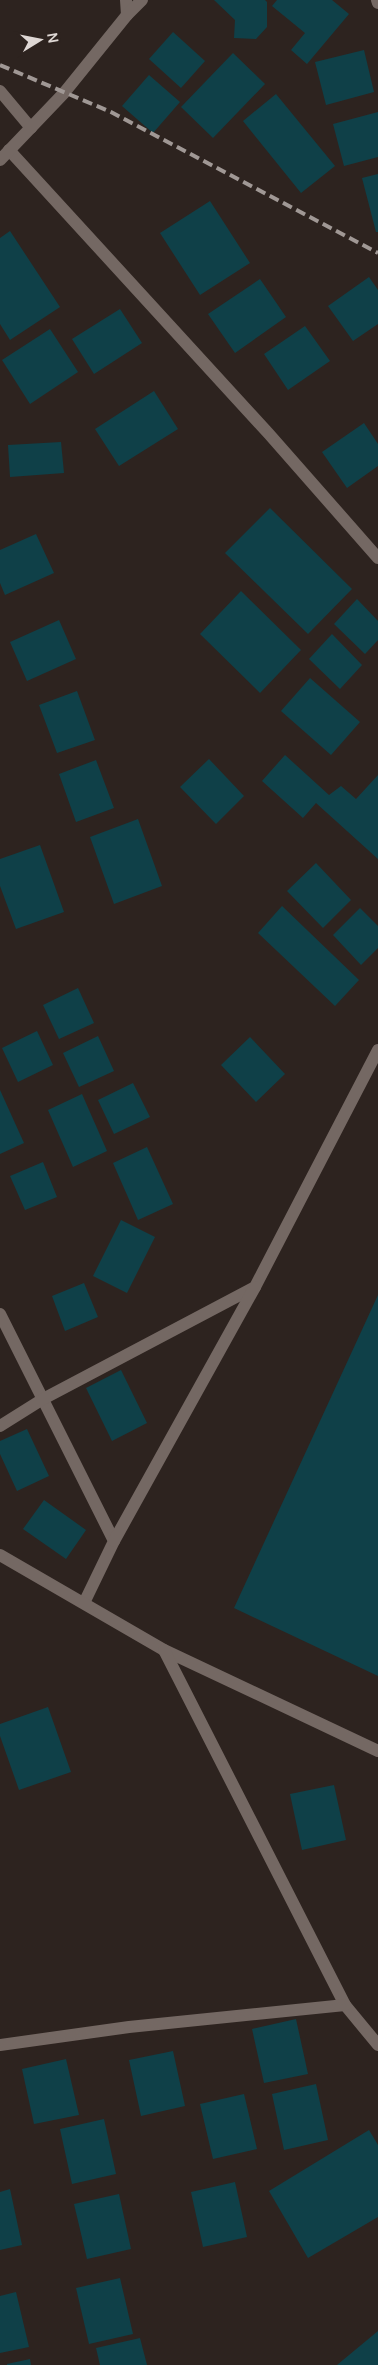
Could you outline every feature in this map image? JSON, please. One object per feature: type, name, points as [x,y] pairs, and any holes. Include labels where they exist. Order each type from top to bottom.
[{"type":"street","points":[[126,0],[127,15]]},
{"type":"street","points":[[0,160],[64,93],[127,15],[142,0]]},
{"type":"street","points":[[0,91],[31,128]]},
{"type":"street","points":[[9,150],[269,434],[378,558]]},
{"type":"street","points":[[84,1604],[114,1541],[255,1287],[378,1050]]},
{"type":"street","points":[[0,1426],[43,1399],[255,1287]]},
{"type":"street","points":[[0,1314],[114,1541]]},
{"type":"street","points":[[0,1555],[164,1650],[378,1751]]},
{"type":"street","points":[[164,1650],[345,2005],[378,2045]]},
{"type":"street","points":[[0,2045],[129,2027],[345,2005]]},
{"type":"building","points":[[214,0],[265,0],[267,2],[267,27],[256,39],[234,38],[235,20]]},
{"type":"building","points":[[277,0],[332,0],[349,14],[307,64],[291,50],[305,33],[272,6]]},
{"type":"building","points":[[173,32],[205,61],[181,88],[149,59]]},
{"type":"building","points":[[364,50],[374,92],[326,105],[315,62]]},
{"type":"building","points":[[233,53],[265,84],[213,138],[181,107]]},
{"type":"building","points":[[149,75],[180,102],[153,133],[122,106]]},
{"type":"building","points":[[276,94],[335,166],[301,193],[243,121]]},
{"type":"building","points":[[378,112],[378,157],[344,166],[333,124]]},
{"type":"building","points":[[378,174],[378,232],[376,232],[362,178]]},
{"type":"building","points":[[210,201],[250,263],[200,295],[160,233]]},
{"type":"building","points":[[10,231],[60,307],[10,340],[0,324],[0,238]]},
{"type":"building","points":[[369,277],[378,290],[378,324],[353,341],[328,306]]},
{"type":"building","points":[[260,279],[286,317],[235,353],[208,314]]},
{"type":"building","points":[[120,309],[142,343],[94,374],[72,339]]},
{"type":"building","points":[[305,326],[330,361],[288,390],[264,354]]},
{"type":"building","points":[[50,329],[78,372],[30,404],[2,360]]},
{"type":"building","points":[[154,391],[178,429],[119,466],[95,429]]},
{"type":"building","points":[[364,423],[378,444],[378,466],[347,488],[322,452]]},
{"type":"building","points":[[61,442],[64,473],[10,477],[8,445]]},
{"type":"building","points":[[270,508],[352,589],[308,634],[225,553]]},
{"type":"building","points":[[36,534],[54,573],[5,595],[0,583],[0,550]]},
{"type":"building","points":[[241,591],[301,650],[260,693],[200,634]]},
{"type":"building","points":[[357,599],[378,621],[378,640],[365,654],[334,624]]},
{"type":"building","points":[[59,620],[76,659],[27,681],[10,642]]},
{"type":"building","points":[[332,634],[362,665],[340,689],[309,659]]},
{"type":"building","points":[[310,678],[360,722],[331,755],[281,711]]},
{"type":"building","points":[[77,691],[95,740],[57,753],[39,705]]},
{"type":"building","points":[[285,755],[329,795],[341,786],[356,799],[378,775],[378,859],[316,803],[303,818],[262,781]]},
{"type":"building","points":[[209,759],[244,796],[216,824],[180,787]]},
{"type":"building","points":[[96,760],[114,808],[76,822],[59,774]]},
{"type":"building","points":[[138,819],[162,886],[114,904],[90,837]]},
{"type":"building","points":[[40,845],[64,912],[16,929],[0,886],[0,859]]},
{"type":"building","points":[[316,863],[351,900],[323,928],[287,891]]},
{"type":"building","points":[[282,906],[359,980],[335,1006],[258,933]]},
{"type":"building","points":[[360,908],[378,926],[378,948],[361,965],[333,935]]},
{"type":"building","points":[[78,988],[94,1023],[59,1039],[43,1005]]},
{"type":"building","points":[[37,1031],[53,1065],[18,1082],[2,1048]]},
{"type":"building","points":[[98,1036],[114,1071],[79,1087],[63,1053]]},
{"type":"building","points":[[250,1037],[285,1074],[256,1102],[221,1065]]},
{"type":"building","points":[[133,1083],[150,1117],[114,1134],[98,1100]]},
{"type":"building","points":[[0,1090],[24,1143],[0,1154]]},
{"type":"building","points":[[82,1094],[107,1151],[73,1167],[48,1110]]},
{"type":"building","points":[[147,1147],[173,1204],[138,1220],[113,1163]]},
{"type":"building","points":[[43,1162],[57,1197],[25,1210],[10,1176]]},
{"type":"building","points":[[121,1220],[155,1237],[127,1293],[93,1276]]},
{"type":"building","points":[[84,1283],[98,1317],[65,1331],[52,1296]]},
{"type":"building","points":[[378,1295],[378,1676],[234,1608]]},
{"type":"building","points":[[121,1370],[147,1423],[112,1441],[86,1388]]},
{"type":"building","points":[[27,1429],[49,1476],[17,1491],[0,1454],[0,1441]]},
{"type":"building","points":[[44,1500],[86,1530],[66,1559],[23,1529]]},
{"type":"building","points":[[48,1707],[71,1772],[19,1790],[0,1736],[0,1724]]},
{"type":"building","points":[[334,1785],[346,1840],[302,1850],[290,1794]]},
{"type":"building","points":[[296,2019],[308,2074],[264,2083],[252,2029]]},
{"type":"building","points":[[173,2051],[185,2106],[141,2116],[129,2060]]},
{"type":"building","points":[[66,2059],[79,2115],[34,2124],[22,2069]]},
{"type":"building","points":[[316,2084],[328,2140],[284,2150],[272,2094]]},
{"type":"building","points":[[244,2094],[257,2149],[213,2159],[200,2104]]},
{"type":"building","points":[[104,2119],[116,2174],[72,2184],[60,2129]]},
{"type":"building","points":[[369,2130],[378,2145],[378,2217],[308,2258],[269,2191]]},
{"type":"building","points":[[235,2182],[247,2237],[203,2247],[191,2192]]},
{"type":"building","points":[[10,2189],[22,2245],[0,2250],[0,2192]]},
{"type":"building","points":[[119,2194],[131,2249],[87,2259],[74,2204]]},
{"type":"building","points":[[120,2278],[133,2334],[89,2344],[76,2288]]},
{"type":"building","points":[[16,2292],[29,2347],[0,2353],[0,2296]]},
{"type":"building","points":[[378,2331],[378,2365],[337,2365]]},
{"type":"building","points":[[140,2338],[147,2365],[100,2365],[96,2348]]},
{"type":"building","points":[[30,2359],[31,2365],[7,2365],[7,2364]]},
{"type":"railway","points":[[0,65],[111,112],[378,253]]}]
